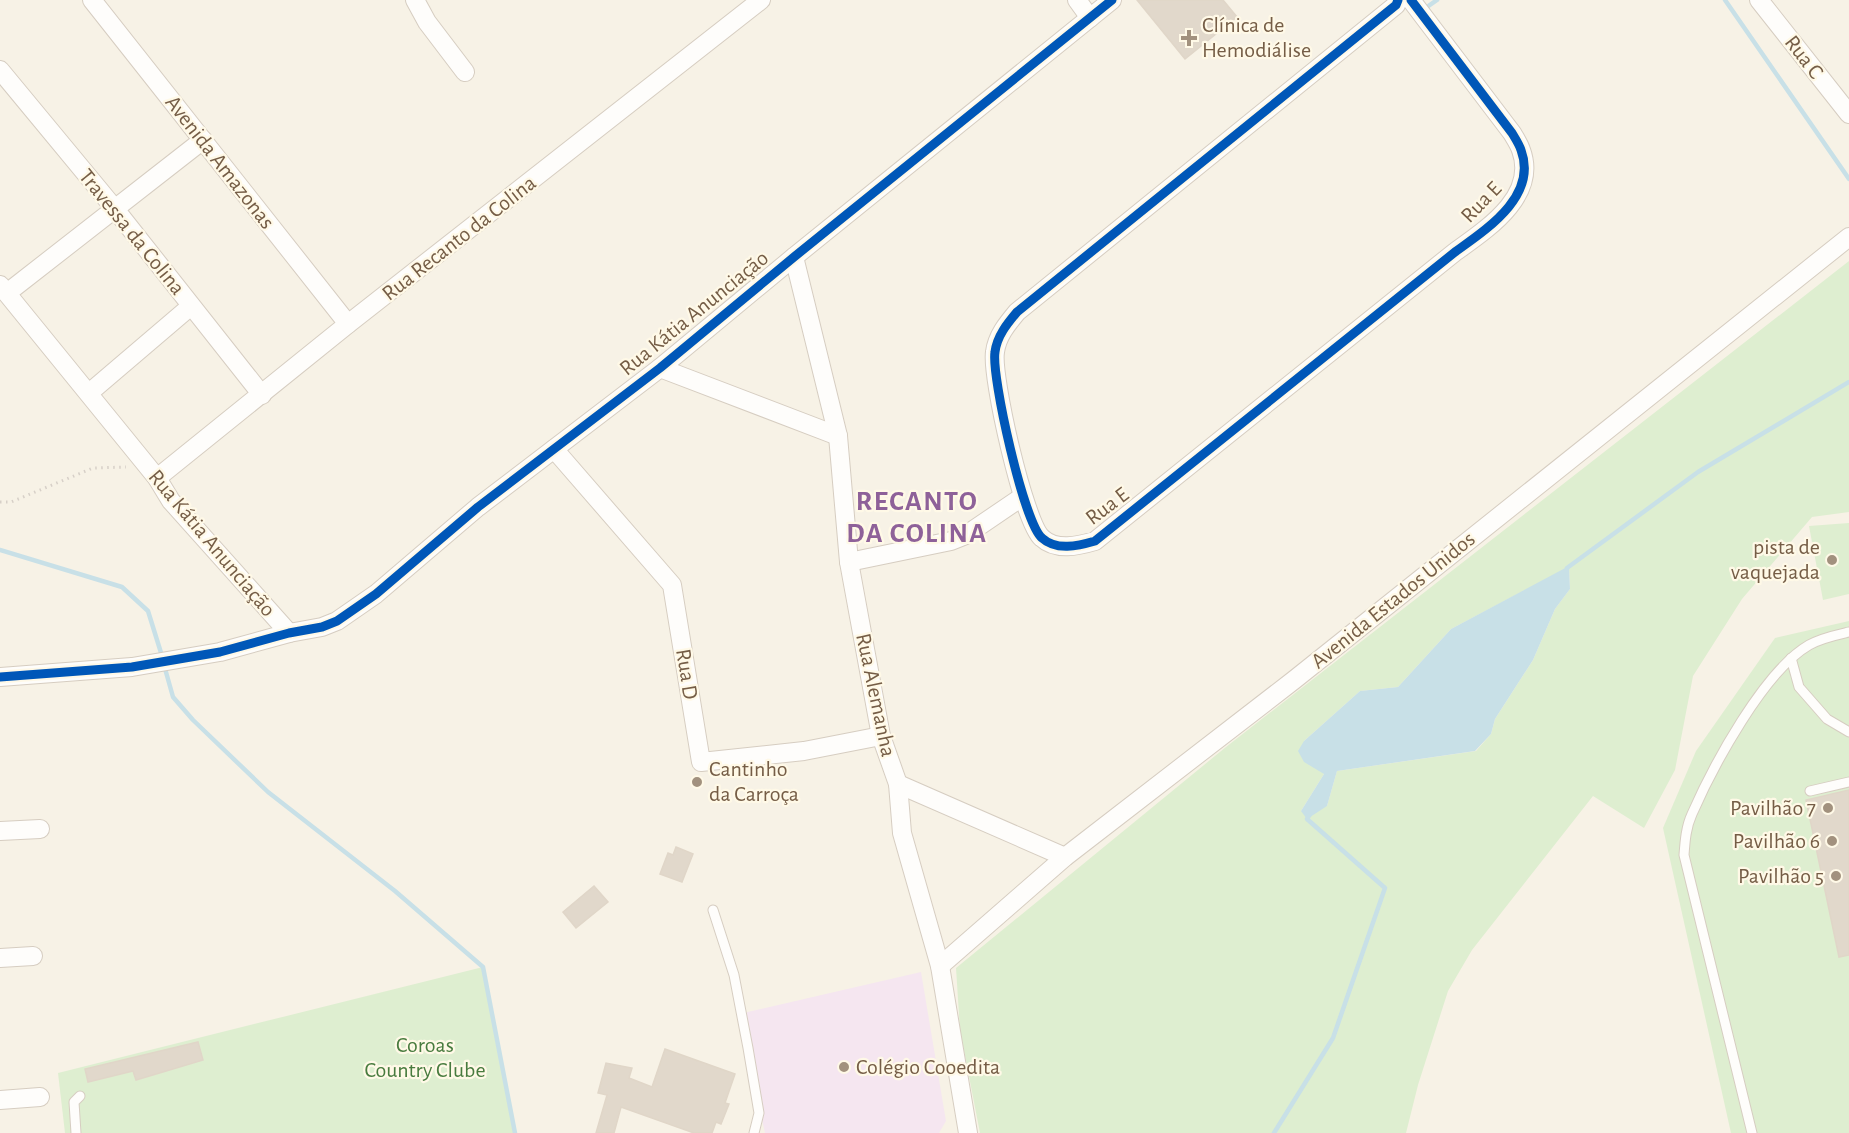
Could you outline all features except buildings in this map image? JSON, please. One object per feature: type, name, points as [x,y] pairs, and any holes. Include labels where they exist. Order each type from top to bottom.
[{"type":"street","name":"Avenida Amazonas","points":[[92,0],[348,324]]},
{"type":"street","points":[[415,0],[427,22],[465,72]]},
{"type":"street","name":"Rua Recanto da Colina","points":[[152,472],[262,395],[348,324],[761,0]]},
{"type":"street","points":[[1077,0],[1090,18]]},
{"type":"street","name":"Rua Kátia Anunciação","points":[[4,289],[152,472],[171,501],[289,633],[314,629],[337,621],[376,594],[478,507],[660,368],[1112,0]]},
{"type":"street","name":"Rua E","points":[[1398,0],[1396,5],[1017,312],[1003,328],[996,343],[994,355],[998,388],[1022,497],[1034,530],[1042,539],[1052,544],[1066,546],[1079,546],[1095,541],[1455,252],[1487,229],[1518,195],[1524,182],[1524,168],[1521,150],[1512,133],[1412,0]]},
{"type":"street","name":"Rua C","points":[[1759,0],[1849,114]]},
{"type":"street","name":"Travessa da Colina","points":[[0,70],[115,209],[262,395]]},
{"type":"street","points":[[4,289],[115,209],[203,140]]},
{"type":"street","name":"Avenida Estados Unidos","points":[[940,966],[1065,857],[1294,680],[1849,237]]},
{"type":"street","name":"Rua Alemanha","points":[[794,257],[838,436],[849,562],[881,736],[898,784],[902,833],[940,966],[967,1132]]},
{"type":"street","points":[[89,393],[191,306]]},
{"type":"street","points":[[660,368],[838,436]]},
{"type":"street","name":"Rua D","points":[[554,449],[672,585],[701,762],[804,751],[881,736]]},
{"type":"street","points":[[849,562],[951,542],[966,535],[1022,497]]},
{"type":"street","points":[[0,677],[132,667],[220,652],[289,633]]},
{"type":"street","points":[[898,784],[1065,857]]},
{"type":"street","points":[[0,831],[40,829]]},
{"type":"street","points":[[0,958],[33,956]]},
{"type":"street","points":[[0,1100],[40,1097]]},
{"type":"lane","points":[[1752,1133],[1684,855],[1691,816],[1730,740],[1773,676],[1791,658],[1810,644],[1849,632]]},
{"type":"lane","points":[[1791,658],[1799,687],[1827,719],[1849,732]]},
{"type":"lane","points":[[1810,791],[1849,782]]},
{"type":"lane","points":[[713,910],[734,975],[748,1048],[759,1113],[754,1133]]},
{"type":"lane","points":[[76,1133],[74,1102],[80,1096]]},
{"type":"path","points":[[0,502],[12,502],[93,468],[152,472]]},
{"type":"shaded area","name":"Colégio Cooedita","points":[[921,972],[946,1121],[939,1133],[765,1133],[739,1014]]},
{"type":"green space","points":[[1849,261],[1849,512],[1812,517],[1742,599],[1693,676],[1675,770],[1644,828],[1593,796],[1472,950],[1448,991],[1418,1085],[1406,1133],[980,1133],[960,1030],[956,968],[1226,747]],"holes":[[[1569,567],[1570,589],[1555,609],[1533,660],[1495,719],[1491,734],[1476,751],[1337,771],[1327,806],[1301,811],[1324,774],[1304,741],[1360,691],[1398,687],[1451,629]]]},
{"type":"green space","name":"pista de vaquejada","points":[[1849,523],[1849,594],[1823,600],[1809,526]]},
{"type":"green space","points":[[1849,621],[1849,1133],[1731,1133],[1663,828],[1696,751],[1775,638]]},
{"type":"green space","name":"Coroas Country Clube","points":[[483,967],[515,1133],[65,1133],[58,1073]]},
{"type":"water","points":[[1569,566],[1570,589],[1555,609],[1533,660],[1495,719],[1491,734],[1475,751],[1337,771],[1327,806],[1307,819],[1301,811],[1324,774],[1304,762],[1298,751],[1304,741],[1360,691],[1398,687],[1451,629]]},
{"type":"waterway","points":[[1427,7],[1437,0]]},
{"type":"waterway","points":[[1725,0],[1849,179]]},
{"type":"waterway","points":[[1567,568],[1698,472],[1849,382]]},
{"type":"waterway","points":[[0,550],[122,587],[148,611],[162,656]]},
{"type":"waterway","points":[[164,665],[173,697],[193,720],[268,792],[395,891],[483,967],[515,1133]]},
{"type":"waterway","points":[[1274,1133],[1333,1038],[1385,888],[1307,819],[1310,814]]},
{"type":"cycle path","points":[[0,677],[132,667],[220,652],[289,633],[322,627],[337,621],[376,594],[478,507],[660,368],[1112,0]]},
{"type":"cycle path","points":[[1398,0],[1396,5],[1017,312],[1003,330],[995,352],[1003,417],[1026,506],[1035,527],[1042,538],[1048,542],[1067,546],[1095,541],[1481,233],[1506,210],[1516,196],[1522,182],[1524,167],[1518,143],[1411,0]]},
{"type":"place","name":"Clínica de Hemodiálise","points":[[1189,38]]},
{"type":"place","name":"pista de vaquejada","points":[[1832,560]]},
{"type":"place","name":"Cantinho da Carroça","points":[[697,782]]},
{"type":"place","name":"Pavilhão 7","points":[[1828,808]]},
{"type":"place","name":"Pavilhão 6","points":[[1832,841]]},
{"type":"place","name":"Pavilhão 5","points":[[1836,876]]},
{"type":"place","name":"Colégio Cooedita","points":[[844,1067]]},
{"type":"district","name":"RECANTO DA COLINA","points":[[917,518]]}]
